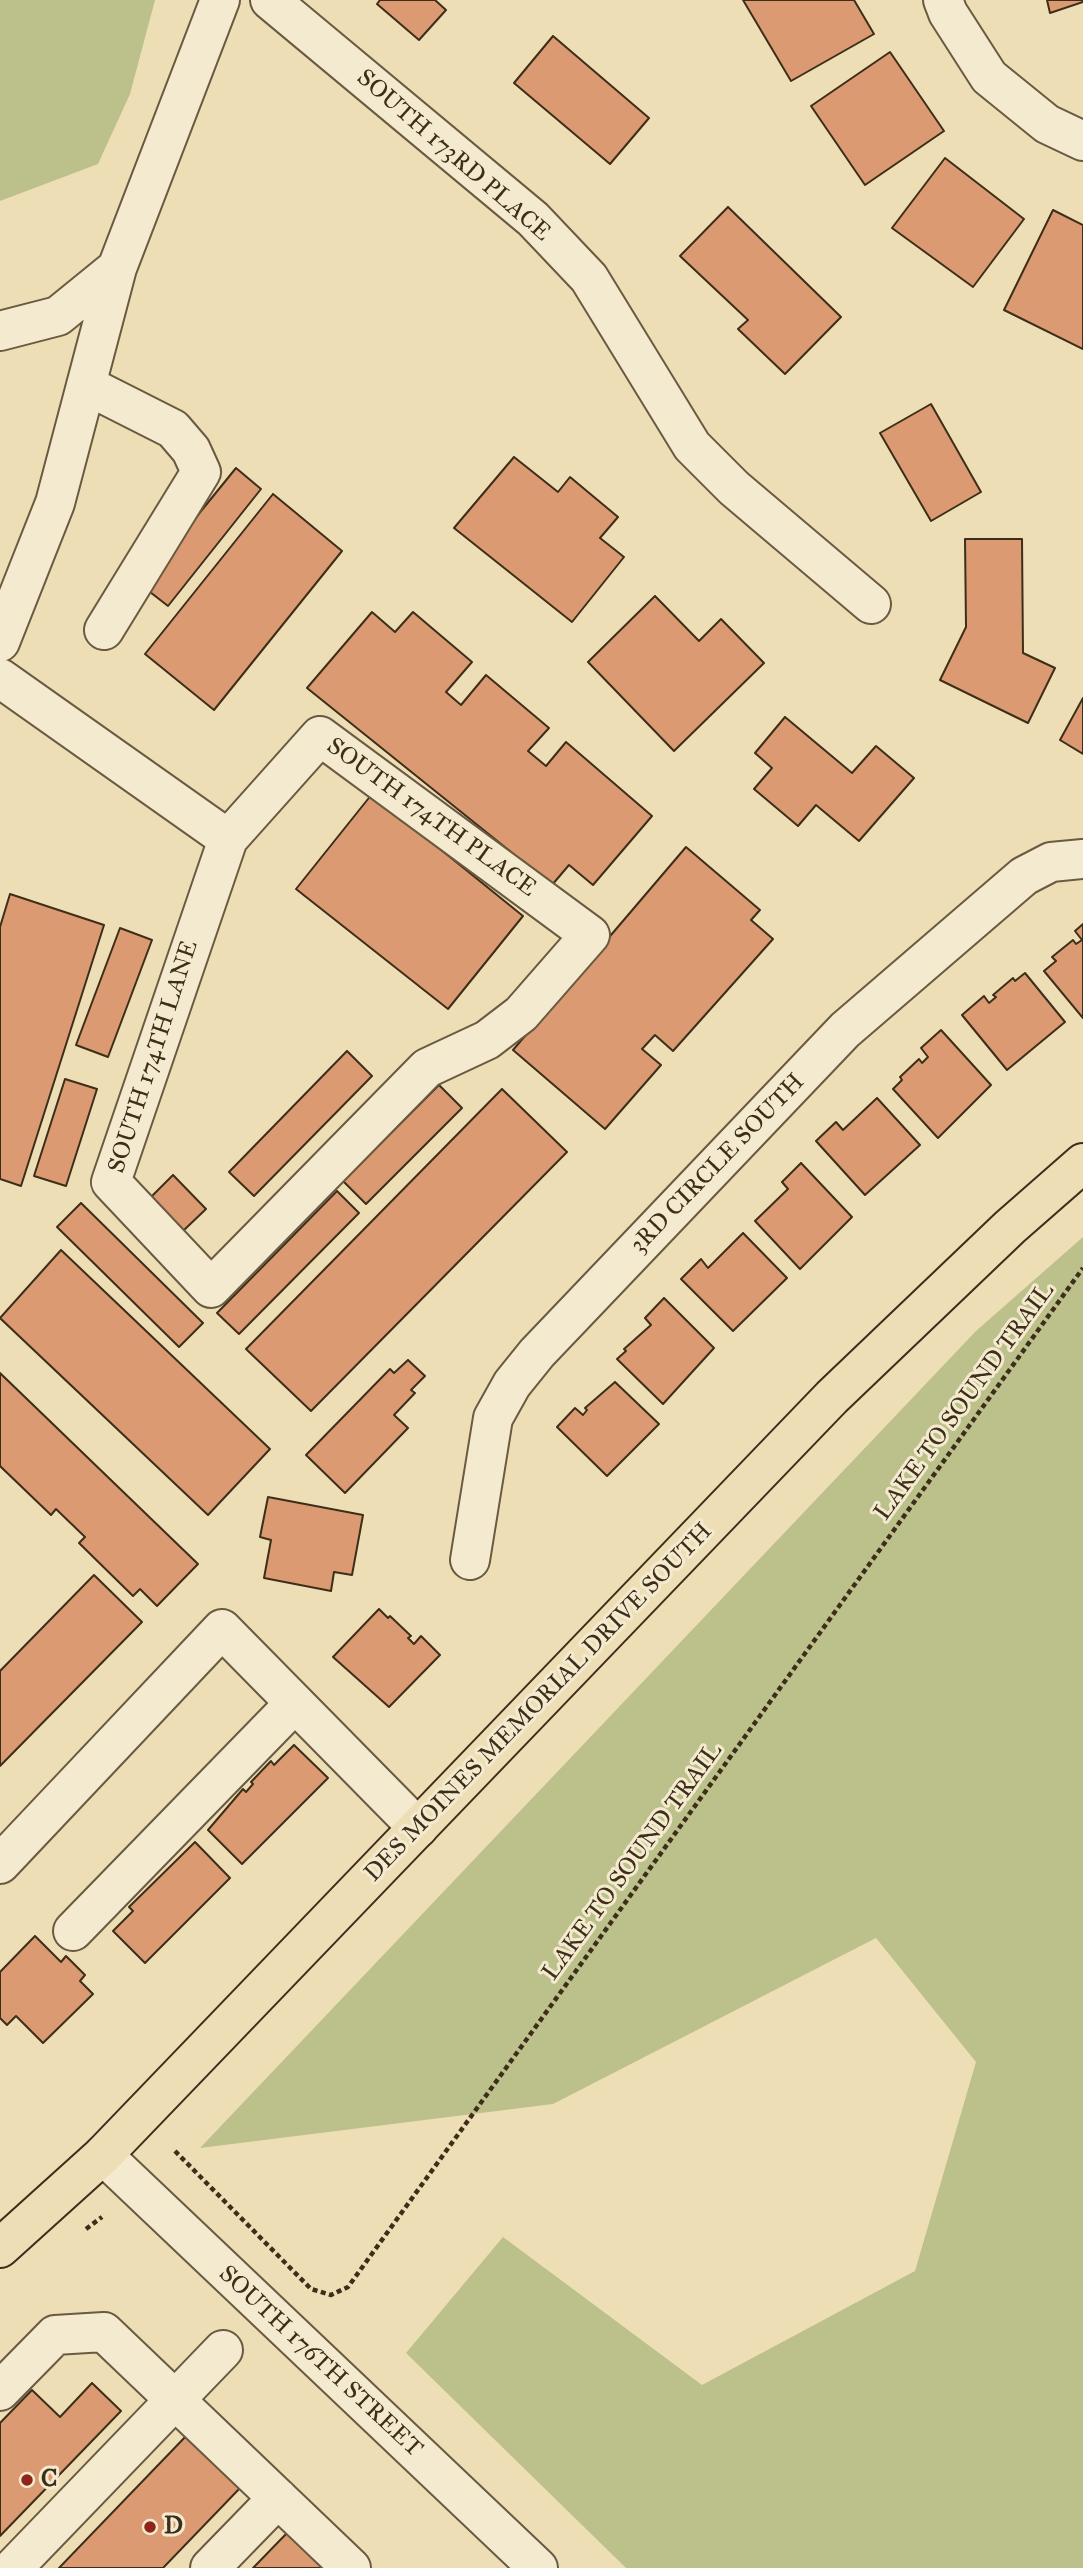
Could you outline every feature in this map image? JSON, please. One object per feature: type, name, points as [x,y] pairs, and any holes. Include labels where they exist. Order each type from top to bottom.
[{"type":"main road","name":"DES MOINES MEMORIAL DRIVE SOUTH","points":[[0,2248],[103,2155],[832,1398],[1010,1227],[1083,1163]]},
{"type":"street","points":[[0,642],[55,503],[117,268],[220,0]]},
{"type":"street","name":"SOUTH 173RD PLACE","points":[[270,0],[533,219],[589,278],[691,446],[734,488],[871,604]]},
{"type":"street","points":[[943,0],[948,13],[989,77],[1047,124],[1083,141]]},
{"type":"street","points":[[0,331],[58,316],[117,268]]},
{"type":"street","points":[[86,385],[173,429],[191,450],[201,472],[104,630]]},
{"type":"street","points":[[0,678],[228,839]]},
{"type":"street","name":"SOUTH 174TH PLACE","points":[[228,839],[320,736],[590,935],[521,1014],[487,1040]]},
{"type":"street","name":"SOUTH 174TH LANE","points":[[228,839],[111,1182],[211,1288],[427,1068],[487,1040]]},
{"type":"street","name":"3RD CIRCLE SOUTH","points":[[470,1560],[493,1418],[512,1384],[537,1353],[845,1030],[1024,876],[1051,862],[1083,859]]},
{"type":"street","points":[[0,1864],[222,1629],[418,1828]]},
{"type":"street","points":[[73,1931],[295,1703]]},
{"type":"street","name":"SOUTH 176TH STREET","points":[[103,2155],[538,2568]]},
{"type":"street","points":[[0,2392],[55,2335],[104,2332],[351,2568]]},
{"type":"street","points":[[13,2568],[223,2350]]},
{"type":"street","points":[[210,2568],[278,2498]]},
{"type":"path","name":"LAKE TO SOUND TRAIL","points":[[175,2151],[312,2289],[331,2295],[348,2287],[1083,1268]]},
{"type":"green space","points":[[0,0],[155,0],[130,94],[98,164],[0,201]]},
{"type":"green space","points":[[1083,1237],[1083,2568],[626,2568],[406,2353],[503,2237],[702,2385],[915,2271],[976,2062],[876,1938],[553,2104],[200,2148],[976,1331]]},
{"type":"building","points":[[380,0],[435,0],[446,10],[419,40],[377,4]]},
{"type":"building","points":[[743,0],[854,0],[874,34],[791,81]]},
{"type":"building","points":[[1047,0],[1083,0],[1083,2],[1050,13]]},
{"type":"building","points":[[553,36],[649,118],[610,164],[514,83]]},
{"type":"building","points":[[890,52],[944,131],[865,185],[811,106]]},
{"type":"building","points":[[945,158],[1024,219],[973,287],[892,228]]},
{"type":"building","points":[[728,207],[841,317],[785,374],[738,329],[748,320],[680,256]]},
{"type":"building","points":[[1053,210],[1083,225],[1083,349],[1004,310]]},
{"type":"building","points":[[931,404],[981,492],[931,521],[880,433]]},
{"type":"building","points":[[514,457],[558,492],[570,477],[618,517],[600,538],[624,557],[572,622],[454,528]]},
{"type":"building","points":[[236,468],[261,489],[168,606],[141,585]]},
{"type":"building","points":[[273,494],[342,551],[214,710],[145,654]]},
{"type":"building","points":[[965,539],[1022,539],[1023,653],[1055,668],[1028,723],[940,680],[966,627]]},
{"type":"building","points":[[655,596],[699,641],[721,619],[764,663],[674,751],[588,662]]},
{"type":"building","points":[[372,612],[395,632],[413,612],[472,662],[446,692],[461,705],[486,675],[549,728],[528,751],[546,766],[566,742],[652,816],[593,885],[569,865],[552,885],[307,688]]},
{"type":"building","points":[[1083,698],[1083,754],[1060,740]]},
{"type":"building","points":[[785,717],[852,773],[876,746],[914,778],[859,841],[816,805],[798,826],[754,789],[772,768],[755,753]]},
{"type":"building","points":[[372,794],[523,916],[448,1009],[296,889]]},
{"type":"building","points":[[686,847],[760,910],[751,920],[773,939],[673,1051],[655,1035],[642,1049],[661,1065],[605,1129],[513,1050]]},
{"type":"building","points":[[10,894],[104,925],[21,1186],[0,1179],[0,927]]},
{"type":"building","points":[[1083,924],[1083,1018],[1044,971],[1056,961],[1052,957],[1073,940],[1076,944],[1082,940],[1075,931]]},
{"type":"building","points":[[120,928],[152,940],[108,1057],[76,1045]]},
{"type":"building","points":[[1025,973],[1065,1022],[1007,1070],[962,1015],[984,996],[989,1003],[996,997],[993,995],[1013,978],[1015,981]]},
{"type":"building","points":[[941,1030],[991,1085],[938,1138],[893,1089],[902,1080],[900,1077],[919,1059],[922,1063],[928,1057],[921,1048]]},
{"type":"building","points":[[347,1051],[372,1076],[254,1196],[229,1172]]},
{"type":"building","points":[[65,1079],[97,1089],[66,1186],[34,1176]]},
{"type":"building","points":[[439,1085],[462,1108],[366,1204],[343,1181]]},
{"type":"building","points":[[502,1089],[567,1152],[311,1411],[246,1349]]},
{"type":"building","points":[[877,1098],[920,1145],[865,1195],[816,1141],[836,1122],[843,1130]]},
{"type":"building","points":[[801,1163],[852,1217],[800,1269],[755,1221],[788,1189],[782,1182]]},
{"type":"building","points":[[173,1175],[206,1209],[183,1231],[151,1197]]},
{"type":"building","points":[[337,1191],[359,1213],[239,1334],[217,1313]]},
{"type":"building","points":[[81,1203],[203,1323],[179,1347],[57,1227]]},
{"type":"building","points":[[743,1233],[787,1278],[733,1331],[681,1279],[701,1259],[708,1268]]},
{"type":"building","points":[[61,1250],[270,1449],[208,1515],[0,1318]]},
{"type":"building","points":[[664,1298],[714,1348],[663,1404],[617,1359],[626,1351],[624,1349],[651,1325],[645,1318]]},
{"type":"building","points":[[408,1360],[425,1376],[411,1390],[415,1393],[394,1415],[408,1428],[345,1493],[306,1455],[390,1369],[394,1373]]},
{"type":"building","points":[[0,1373],[198,1564],[157,1606],[140,1589],[133,1596],[79,1543],[85,1537],[56,1509],[51,1515],[0,1466]]},
{"type":"building","points":[[615,1382],[659,1424],[607,1476],[557,1427],[575,1408],[583,1415],[587,1410],[585,1408]]},
{"type":"building","points":[[268,1497],[363,1515],[352,1575],[334,1572],[331,1591],[264,1578],[271,1540],[260,1537]]},
{"type":"building","points":[[94,1575],[142,1622],[0,1766],[0,1671]]},
{"type":"building","points":[[379,1609],[411,1636],[408,1638],[414,1644],[421,1636],[440,1655],[389,1707],[333,1657]]},
{"type":"building","points":[[294,1745],[328,1778],[242,1864],[208,1830],[243,1789],[246,1792],[253,1784],[251,1782],[271,1761],[274,1765]]},
{"type":"building","points":[[195,1842],[230,1878],[145,1963],[113,1931],[133,1911],[129,1907]]},
{"type":"building","points":[[35,1936],[61,1962],[66,1956],[85,1975],[80,1981],[93,1994],[43,2043],[16,2016],[7,2025],[0,2018],[0,1972]]},
{"type":"building","name":"C","points":[[92,2383],[121,2411],[0,2536],[0,2423],[32,2390],[60,2417]]},
{"type":"building","name":"D","points":[[188,2434],[241,2487],[163,2568],[59,2568]]},
{"type":"building","points":[[288,2532],[327,2568],[253,2568]]},
{"type":"place","name":"C","points":[[27,2480]]},
{"type":"place","name":"D","points":[[150,2527]]}]
